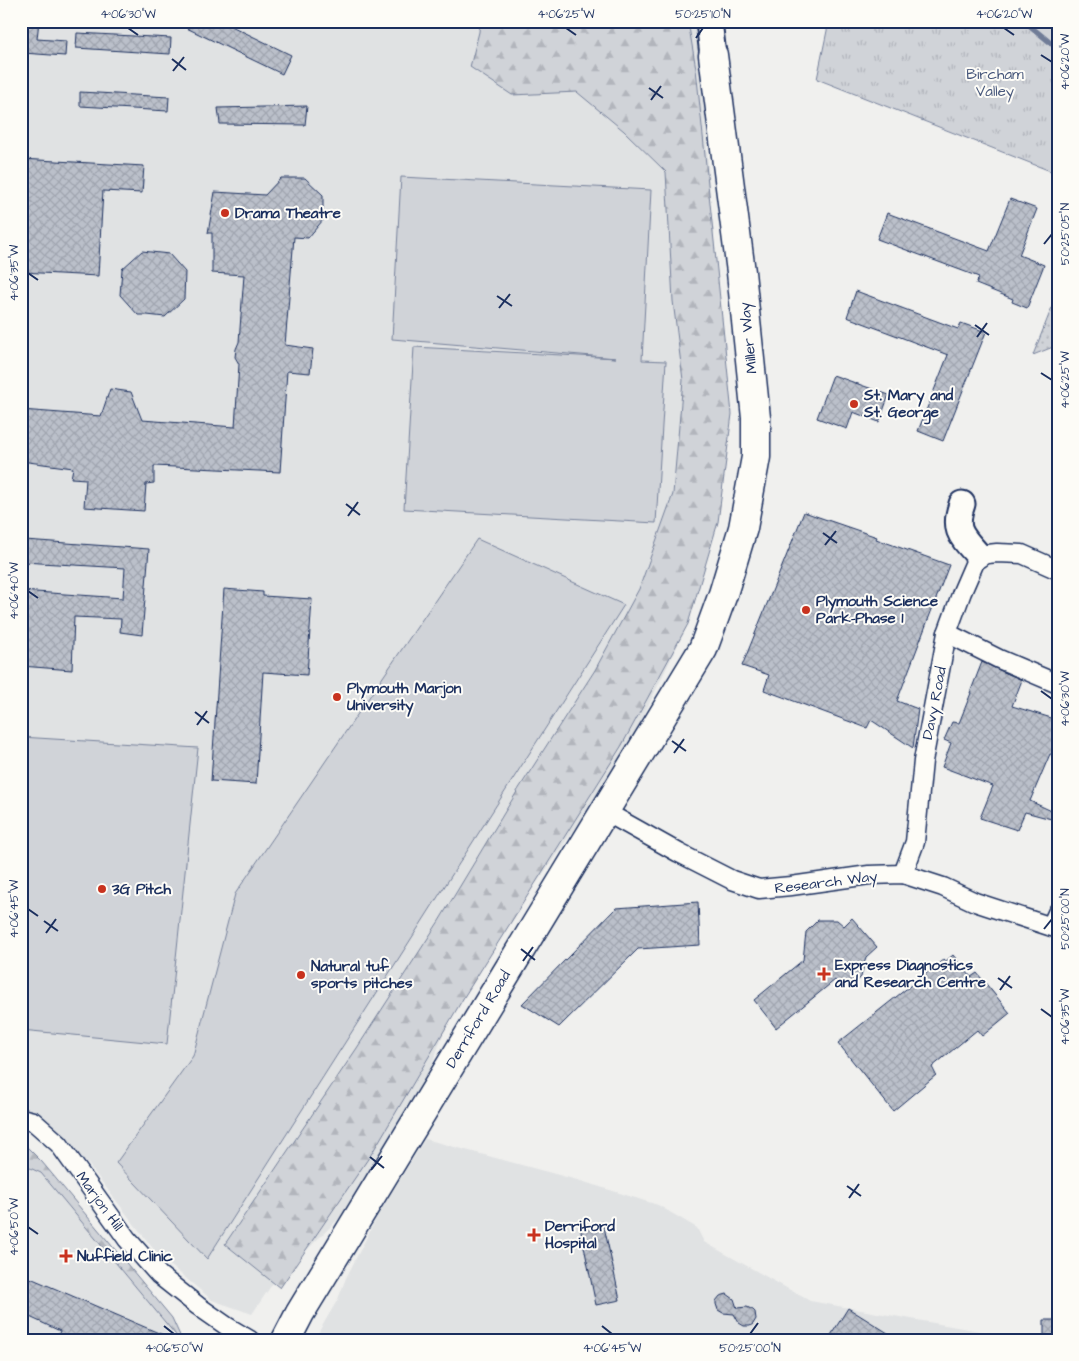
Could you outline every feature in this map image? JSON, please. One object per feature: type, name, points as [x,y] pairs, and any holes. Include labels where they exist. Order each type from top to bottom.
[{"type":"main road","name":"Miller Way","points":[[703,649],[723,594],[743,528],[756,457],[756,418],[741,272],[713,55]]},
{"type":"main road","name":"Derriford Road","points":[[286,1340],[300,1313],[703,649]]},
{"type":"street","name":"Miller Way","points":[[709,21],[713,55]]},
{"type":"street","points":[[962,504],[958,520],[959,530],[964,540],[988,554],[1022,554],[1058,570]]},
{"type":"street","name":"Davy Road","points":[[903,874],[915,842],[923,761],[947,633],[962,592],[988,554]]},
{"type":"street","points":[[947,633],[999,659],[1058,684]]},
{"type":"street","name":"Research Way","points":[[604,811],[732,880],[759,889],[869,875],[903,874],[943,887],[975,902],[1056,922]]},
{"type":"street","name":"Marjon Hill","points":[[21,1118],[33,1122],[59,1144],[126,1239],[159,1275],[228,1327],[250,1340]]},
{"type":"shaded area","name":"Plymouth Marjon University","points":[[21,21],[697,21],[702,51],[710,199],[732,414],[718,522],[688,624],[617,770],[457,994],[421,1096],[363,1195],[273,1283],[252,1314],[212,1300],[158,1255],[88,1164],[33,1122],[21,1121]]},
{"type":"shaded area","name":"Derriford Hospital","points":[[425,1139],[581,1181],[658,1205],[697,1228],[704,1242],[810,1301],[1029,1340],[314,1340],[338,1299],[346,1278],[379,1213]]},
{"type":"shaded area","name":"Nuffield Clinic","points":[[21,1164],[41,1173],[180,1340],[21,1340]]},
{"type":"green space","points":[[480,21],[688,21],[696,69],[732,414],[718,522],[688,624],[622,745],[464,997],[372,1153],[280,1288],[225,1244],[357,1048],[439,921],[518,790],[595,670],[639,589],[673,494],[683,380],[673,301],[666,172],[624,131],[577,92],[512,95],[470,67]]},
{"type":"green space","name":"Bircham Valley","points":[[829,21],[1058,21],[1058,174],[817,79]]},
{"type":"green space","points":[[401,177],[651,190],[642,360],[666,361],[656,523],[404,509],[414,347],[616,358],[392,339]]},
{"type":"green space","points":[[1058,292],[1058,349],[1053,347],[1033,355]]},
{"type":"green space","name":"Natural tuf sports pitches","points":[[477,539],[624,605],[207,1259],[116,1163],[193,1056],[235,894]]},
{"type":"green space","name":"3G Pitch","points":[[21,737],[198,748],[167,1044],[21,1030]]},
{"type":"green space","points":[[21,1141],[42,1162],[172,1318],[182,1340],[180,1340],[41,1173],[21,1164]]},
{"type":"building","points":[[25,21],[39,21],[37,39],[66,41],[65,56],[23,53]]},
{"type":"building","points":[[172,21],[221,21],[291,55],[282,74]]},
{"type":"building","points":[[77,33],[171,38],[170,54],[76,48]]},
{"type":"building","points":[[80,92],[169,97],[168,111],[80,106]]},
{"type":"building","points":[[307,106],[305,125],[220,124],[218,108]]},
{"type":"building","points":[[21,159],[144,166],[142,193],[103,191],[98,276],[21,272]]},
{"type":"building","points":[[281,178],[305,178],[323,195],[323,220],[308,238],[294,237],[285,345],[313,349],[310,373],[287,371],[280,472],[154,466],[154,483],[146,484],[144,511],[84,507],[86,479],[71,478],[73,468],[21,461],[21,410],[101,416],[110,389],[131,392],[142,420],[235,427],[239,364],[235,357],[239,342],[244,275],[212,273],[212,233],[208,233],[215,192],[265,195]]},
{"type":"building","points":[[1010,199],[1037,209],[1019,255],[1044,265],[1027,308],[1012,302],[1013,299],[976,284],[979,277],[877,239],[887,213],[989,251]]},
{"type":"building","points":[[142,251],[169,254],[185,272],[184,299],[165,317],[138,315],[120,295],[122,269]]},
{"type":"building","points":[[856,291],[958,329],[961,323],[986,332],[943,441],[918,431],[948,355],[847,317]]},
{"type":"building","name":"St. Mary and St. George","points":[[833,375],[889,395],[879,422],[853,412],[847,429],[817,418]]},
{"type":"building","name":"Plymouth Science Park-Phase 1","points":[[804,512],[877,537],[876,539],[949,565],[897,701],[918,709],[913,748],[871,720],[867,728],[764,690],[769,675],[742,666]]},
{"type":"building","points":[[25,540],[149,549],[142,635],[120,632],[121,619],[74,617],[72,670],[21,666],[21,591],[123,598],[125,568],[23,562]]},
{"type":"building","points":[[224,589],[263,592],[263,596],[312,599],[307,675],[263,672],[256,784],[211,781]]},
{"type":"building","points":[[982,662],[1022,680],[1012,706],[1058,720],[1058,755],[1050,754],[1030,801],[1058,814],[1055,820],[1025,812],[1017,830],[980,818],[993,786],[942,767],[951,743],[944,740],[952,722],[959,723]]},
{"type":"building","points":[[698,902],[700,945],[638,949],[559,1027],[522,1004],[616,908]]},
{"type":"building","name":"Express Diagnostics and Research Centre","points":[[852,918],[877,947],[866,957],[861,977],[853,986],[841,986],[835,980],[776,1028],[754,1000],[803,960],[806,932],[818,920],[837,920],[844,926]]},
{"type":"building","points":[[953,955],[971,977],[977,973],[1010,1013],[982,1036],[977,1030],[932,1067],[936,1075],[893,1111],[838,1043],[944,959],[946,961]]},
{"type":"building","points":[[603,1222],[620,1300],[596,1305],[580,1227]]},
{"type":"building","points":[[21,1274],[175,1340],[56,1340],[60,1331],[21,1313]]},
{"type":"building","points":[[727,1294],[734,1299],[737,1308],[747,1307],[755,1312],[756,1319],[753,1324],[744,1326],[739,1323],[734,1314],[723,1313],[718,1310],[716,1301],[720,1296]]},
{"type":"building","points":[[848,1308],[899,1340],[828,1340]]},
{"type":"building","points":[[1044,1320],[1058,1320],[1058,1340],[1044,1340]]},
{"type":"waterway","points":[[1024,21],[1058,49]]},
{"type":"place","name":"Drama Theatre","points":[[225,213]]},
{"type":"place","name":"St. Mary and St. George","points":[[854,404]]},
{"type":"place","name":"Plymouth Science Park-Phase 1","points":[[806,610]]},
{"type":"place","name":"Plymouth Marjon University","points":[[337,697]]},
{"type":"place","name":"3G Pitch","points":[[102,889]]},
{"type":"place","name":"Express Diagnostics and Research Centre","points":[[824,974]]},
{"type":"place","name":"Natural tuf sports pitches","points":[[301,975]]},
{"type":"place","name":"Derriford Hospital","points":[[534,1235]]},
{"type":"place","name":"Nuffield Clinic","points":[[66,1256]]}]
